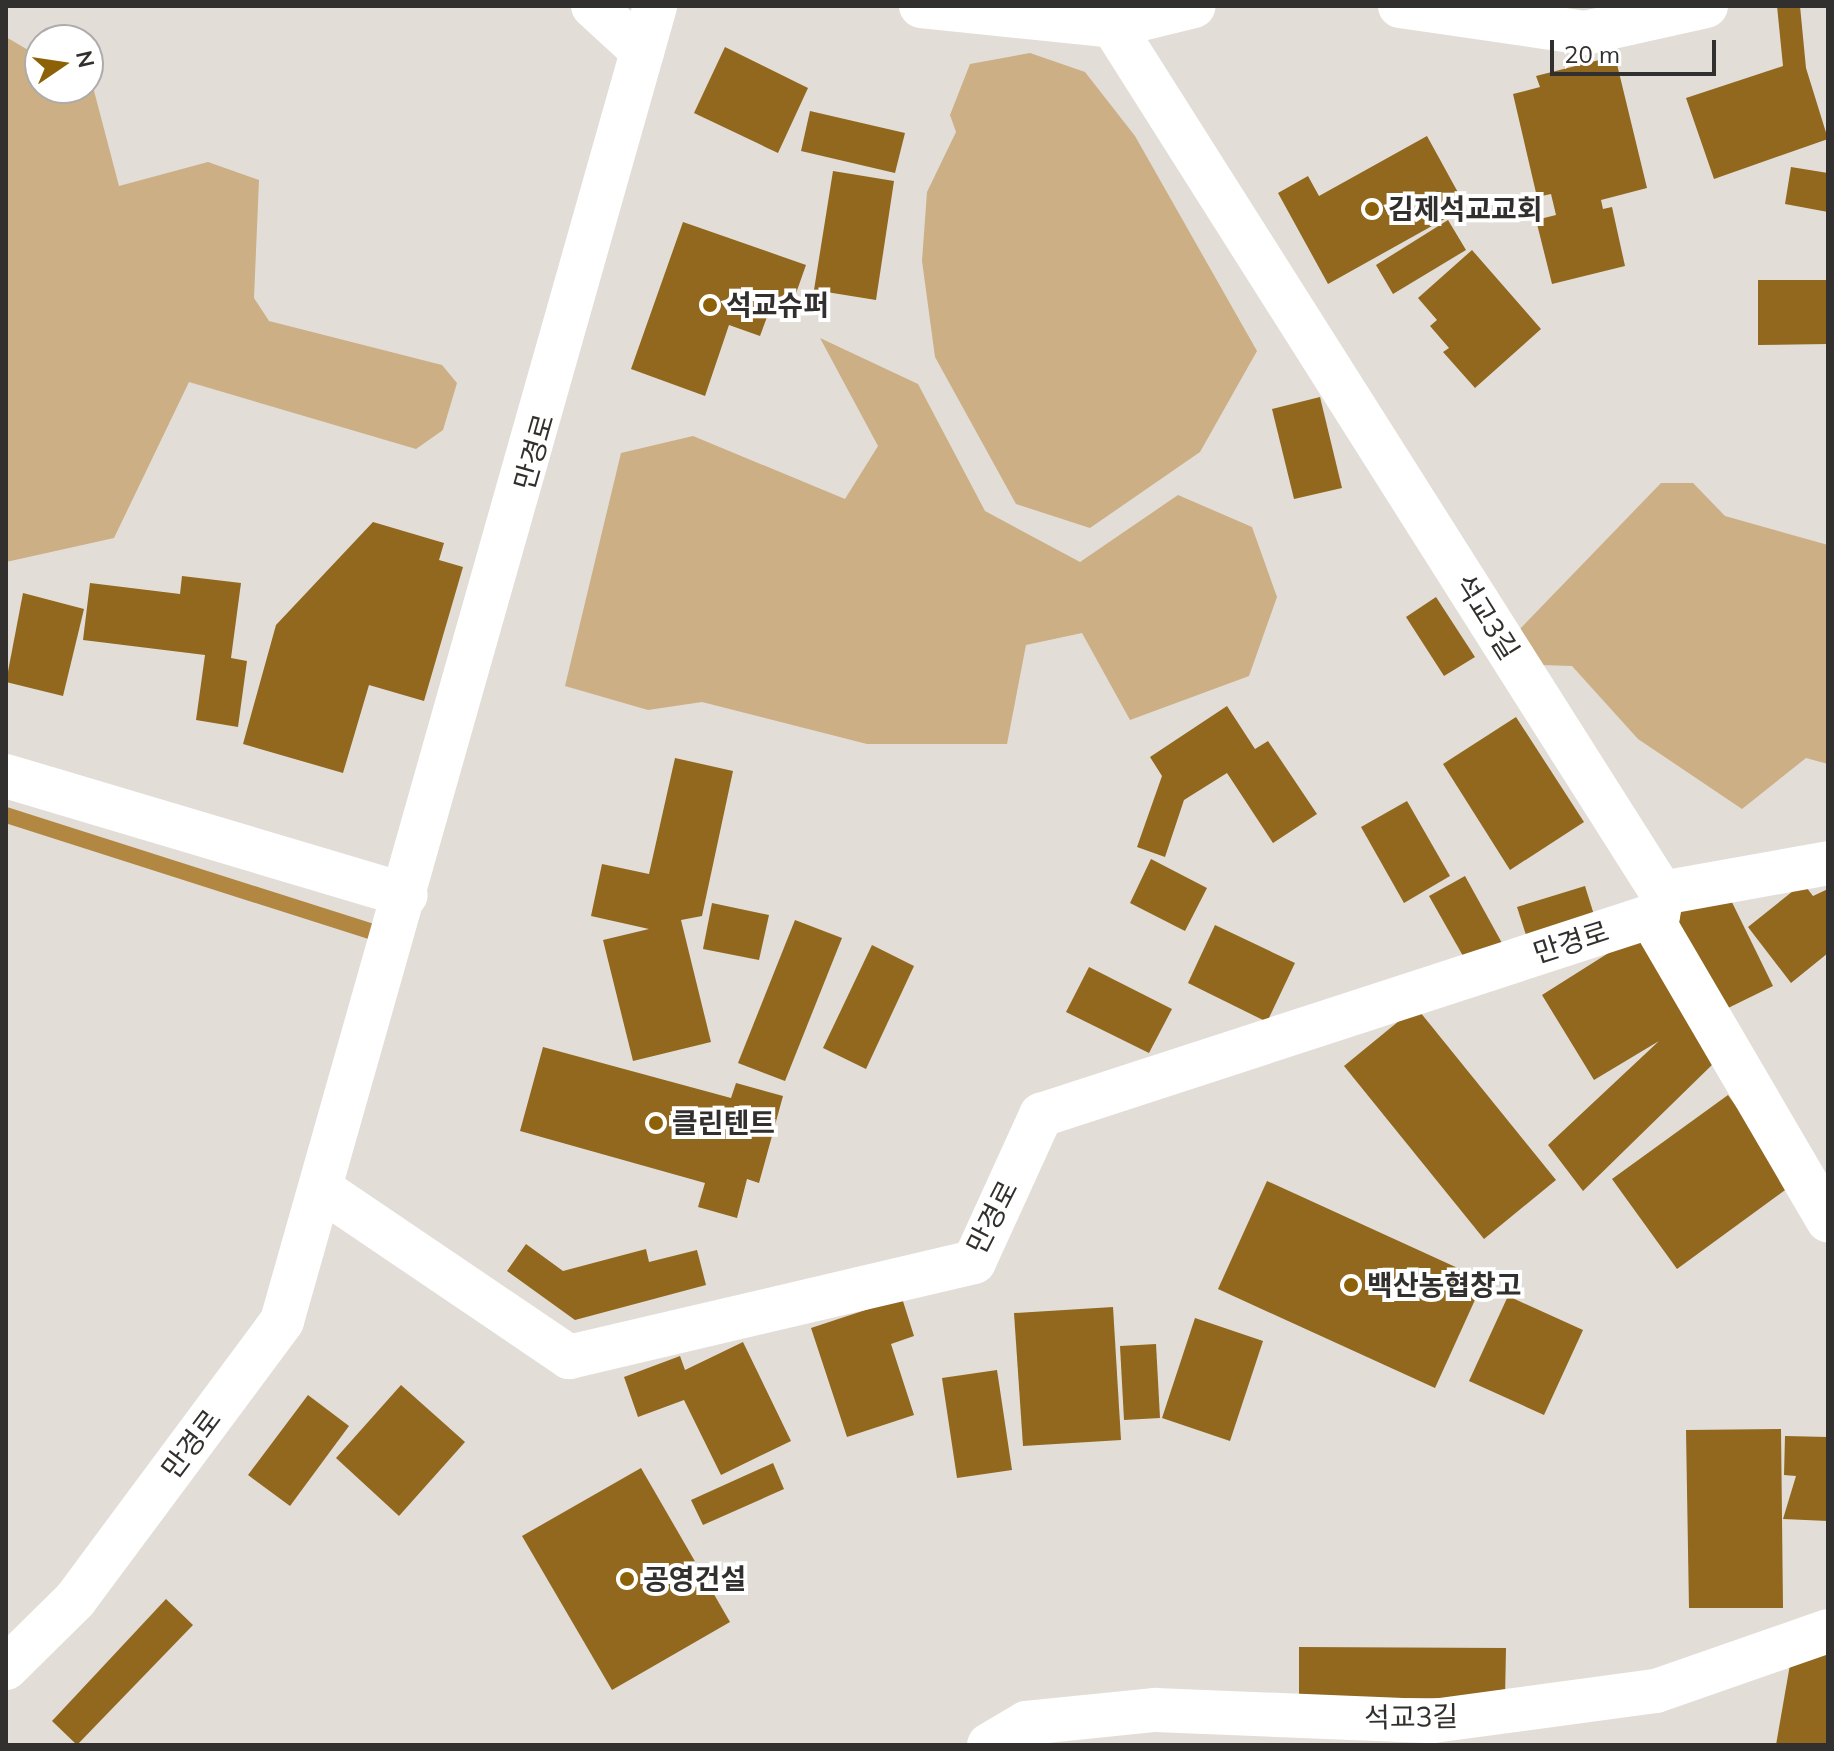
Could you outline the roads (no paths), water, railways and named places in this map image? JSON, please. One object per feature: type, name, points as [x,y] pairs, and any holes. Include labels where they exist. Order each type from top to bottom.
[{"type":"street","points":[[593,6],[642,51]]},
{"type":"street","name":"만경로","points":[[6,1668],[75,1600],[282,1321],[406,895],[655,6]]},
{"type":"street","points":[[921,6],[1113,26],[1194,6]]},
{"type":"street","points":[[1400,6],[1585,33],[1706,6]]},
{"type":"street","name":"석교3길","points":[[1113,26],[1660,904],[1656,926],[1828,1220]]},
{"type":"street","points":[[6,776],[406,895]]},
{"type":"street","points":[[1660,904],[1828,863]]},
{"type":"street","name":"만경로","points":[[321,1189],[569,1357],[974,1262],[1041,1115],[1660,904]]},
{"type":"street","name":"석교3길","points":[[989,1745],[1026,1723],[1155,1710],[1433,1721],[1656,1691],[1828,1631]]},
{"type":"waterway","points":[[6,815],[389,937]]},
{"type":"place","name":"김제석교교회","points":[[1372,209]]},
{"type":"place","name":"석교슈퍼","points":[[710,305]]},
{"type":"place","name":"클린텐트","points":[[656,1123]]},
{"type":"place","name":"백산농협창고","points":[[1351,1285]]},
{"type":"place","name":"공영건설","points":[[627,1579]]}]
